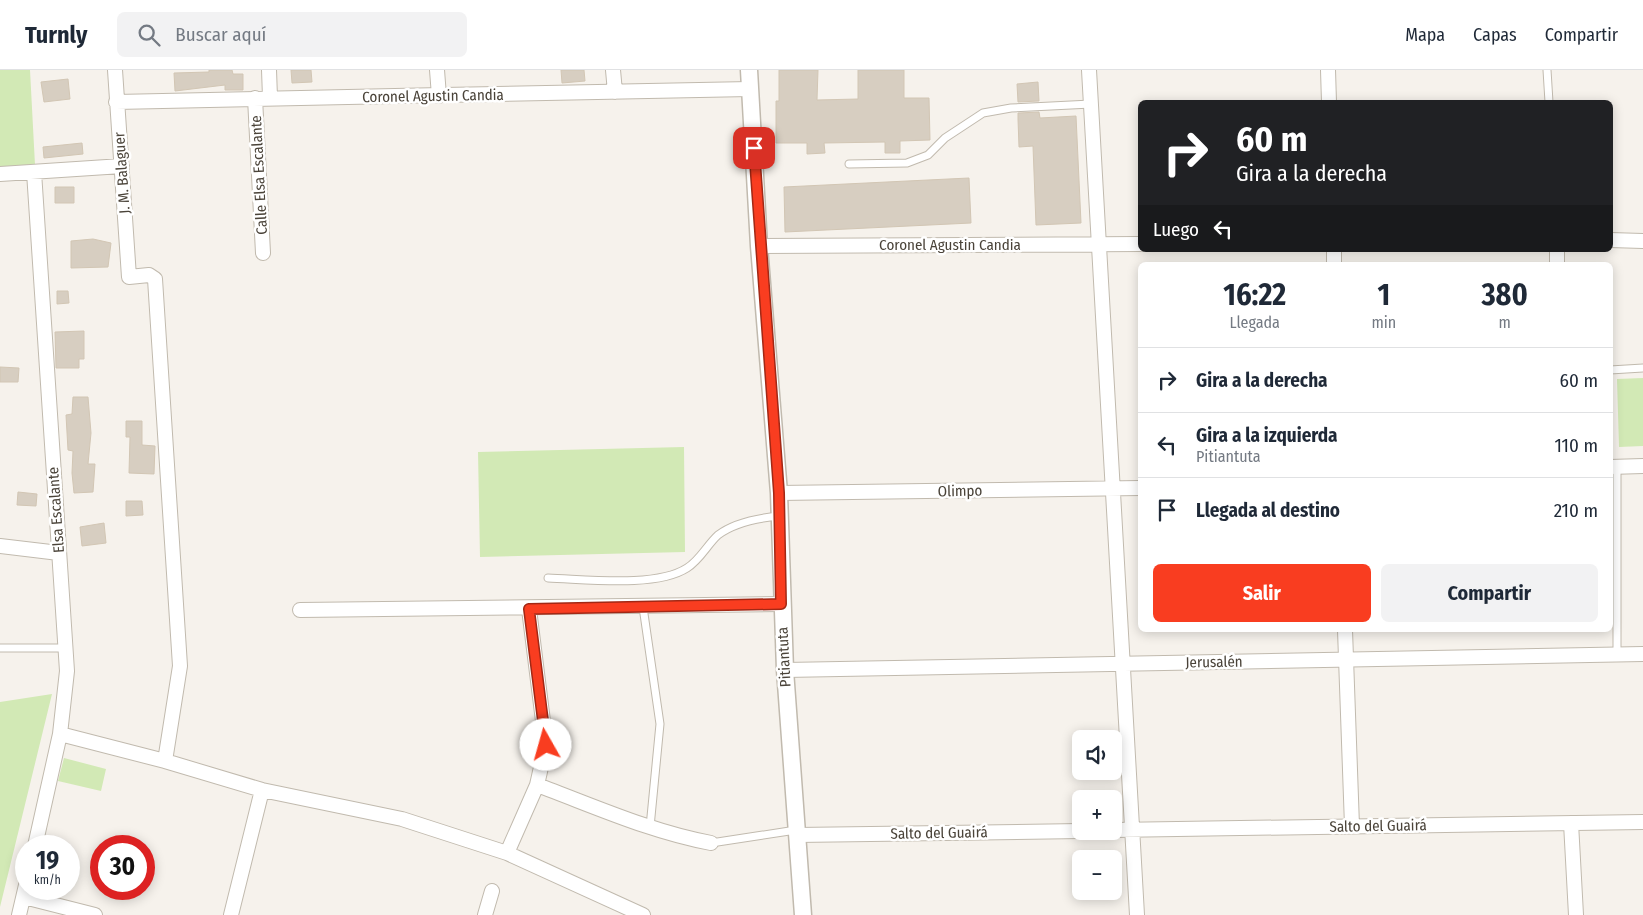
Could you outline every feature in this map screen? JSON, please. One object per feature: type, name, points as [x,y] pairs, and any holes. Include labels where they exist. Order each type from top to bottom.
[{"type":"street","name":"J. M. Balaguer","points":[[115,70],[129,277],[149,275],[155,279],[180,666],[165,761]]},
{"type":"street","points":[[269,70],[270,97]]},
{"type":"street","points":[[437,70],[439,96]]},
{"type":"street","points":[[613,70],[614,92]]},
{"type":"street","name":"Pitiantuta","points":[[750,70],[759,246],[779,493],[784,670],[803,915]]},
{"type":"street","points":[[1089,70],[1136,915]]},
{"type":"street","points":[[1328,70],[1329,100]]},
{"type":"street","name":"Coronel Agustin Candia","points":[[116,102],[270,97],[439,96],[750,89]]},
{"type":"street","name":"Calle Elsa Escalante","points":[[255,98],[263,253]]},
{"type":"street","points":[[0,174],[122,166]]},
{"type":"street","name":"Elsa Escalante","points":[[34,172],[67,671],[60,734],[37,835]]},
{"type":"street","points":[[1613,240],[1643,241]]},
{"type":"street","name":"Coronel Agustin Candia","points":[[759,246],[1138,244]]},
{"type":"street","points":[[1613,467],[1643,466]]},
{"type":"street","name":"Olimpo","points":[[779,493],[1138,488]]},
{"type":"street","points":[[0,546],[59,553]]},
{"type":"street","points":[[300,610],[529,609],[781,604]]},
{"type":"street","points":[[507,853],[538,785],[546,745],[529,609]]},
{"type":"street","points":[[1345,632],[1352,826]]},
{"type":"street","name":"Jerusalén","points":[[784,670],[1643,654]]},
{"type":"street","points":[[60,734],[165,761],[262,790],[402,819],[507,853],[625,911],[643,915]]},
{"type":"street","points":[[538,785],[650,828],[710,843]]},
{"type":"street","points":[[231,915],[262,790]]},
{"type":"street","name":"Salto del Guairá","points":[[1122,830],[1643,822]]},
{"type":"street","points":[[1571,824],[1576,915]]},
{"type":"street","name":"Salto del Guairá","points":[[797,832],[1072,831]]},
{"type":"street","points":[[485,915],[492,891]]},
{"type":"street","points":[[19,915],[23,900]]},
{"type":"street","points":[[51,900],[95,915]]},
{"type":"lane","points":[[1547,70],[1549,100]]},
{"type":"lane","points":[[849,164],[907,163],[928,155],[945,138],[984,112],[1020,107],[1091,104]]},
{"type":"lane","points":[[1613,370],[1643,368]]},
{"type":"lane","points":[[1613,467],[1617,655]]},
{"type":"lane","points":[[548,578],[657,580],[686,568],[707,550],[718,536],[736,525],[762,518],[780,516]]},
{"type":"lane","points":[[644,607],[660,724],[650,828]]},
{"type":"lane","points":[[0,648],[66,648]]},
{"type":"lane","points":[[710,843],[797,832]]},
{"type":"green space","points":[[0,70],[30,70],[35,165],[0,167]]},
{"type":"green space","points":[[1643,378],[1643,446],[1619,447],[1617,379]]},
{"type":"green space","points":[[684,447],[685,552],[480,557],[478,452]]},
{"type":"green space","points":[[52,694],[18,835],[15,835],[15,846],[0,907],[0,702]]},
{"type":"green space","points":[[64,758],[106,769],[101,791],[58,781]]},
{"type":"building","points":[[209,70],[232,70],[233,74],[243,74],[243,90],[225,90],[225,85],[175,91],[174,73],[209,72]]},
{"type":"building","points":[[291,70],[311,70],[312,82],[292,83]]},
{"type":"building","points":[[561,70],[584,70],[585,81],[562,83]]},
{"type":"building","points":[[779,70],[818,70],[817,100],[858,99],[858,70],[904,70],[904,98],[929,98],[930,140],[900,141],[900,153],[885,153],[885,142],[824,143],[825,153],[807,154],[807,143],[776,143],[776,101],[779,101]]},
{"type":"building","points":[[68,79],[70,99],[44,102],[41,82]]},
{"type":"building","points":[[1038,82],[1039,101],[1018,102],[1017,84]]},
{"type":"building","points":[[1039,112],[1040,118],[1076,116],[1081,223],[1036,225],[1033,146],[1019,147],[1018,113]]},
{"type":"building","points":[[82,143],[83,154],[44,158],[43,147]]},
{"type":"building","points":[[969,178],[971,223],[785,232],[784,187]]},
{"type":"building","points":[[55,187],[74,187],[74,203],[55,203]]},
{"type":"building","points":[[93,239],[111,243],[108,267],[71,268],[71,241]]},
{"type":"building","points":[[57,291],[68,291],[69,303],[57,304]]},
{"type":"building","points":[[84,331],[84,359],[79,359],[79,368],[56,368],[55,332]]},
{"type":"building","points":[[0,367],[19,368],[18,382],[0,382]]},
{"type":"building","points":[[73,397],[88,397],[91,433],[88,464],[95,464],[93,492],[74,493],[72,473],[73,451],[68,450],[66,415],[72,414]]},
{"type":"building","points":[[126,421],[142,421],[142,445],[155,446],[154,474],[129,473],[130,437],[126,437]]},
{"type":"building","points":[[18,492],[37,494],[36,506],[17,505]]},
{"type":"building","points":[[126,501],[142,501],[143,515],[126,516]]},
{"type":"building","points":[[104,523],[106,543],[82,546],[80,527]]},
{"type":"route","points":[[546,745],[529,609],[781,604],[779,493],[759,246],[754,148]]}]
